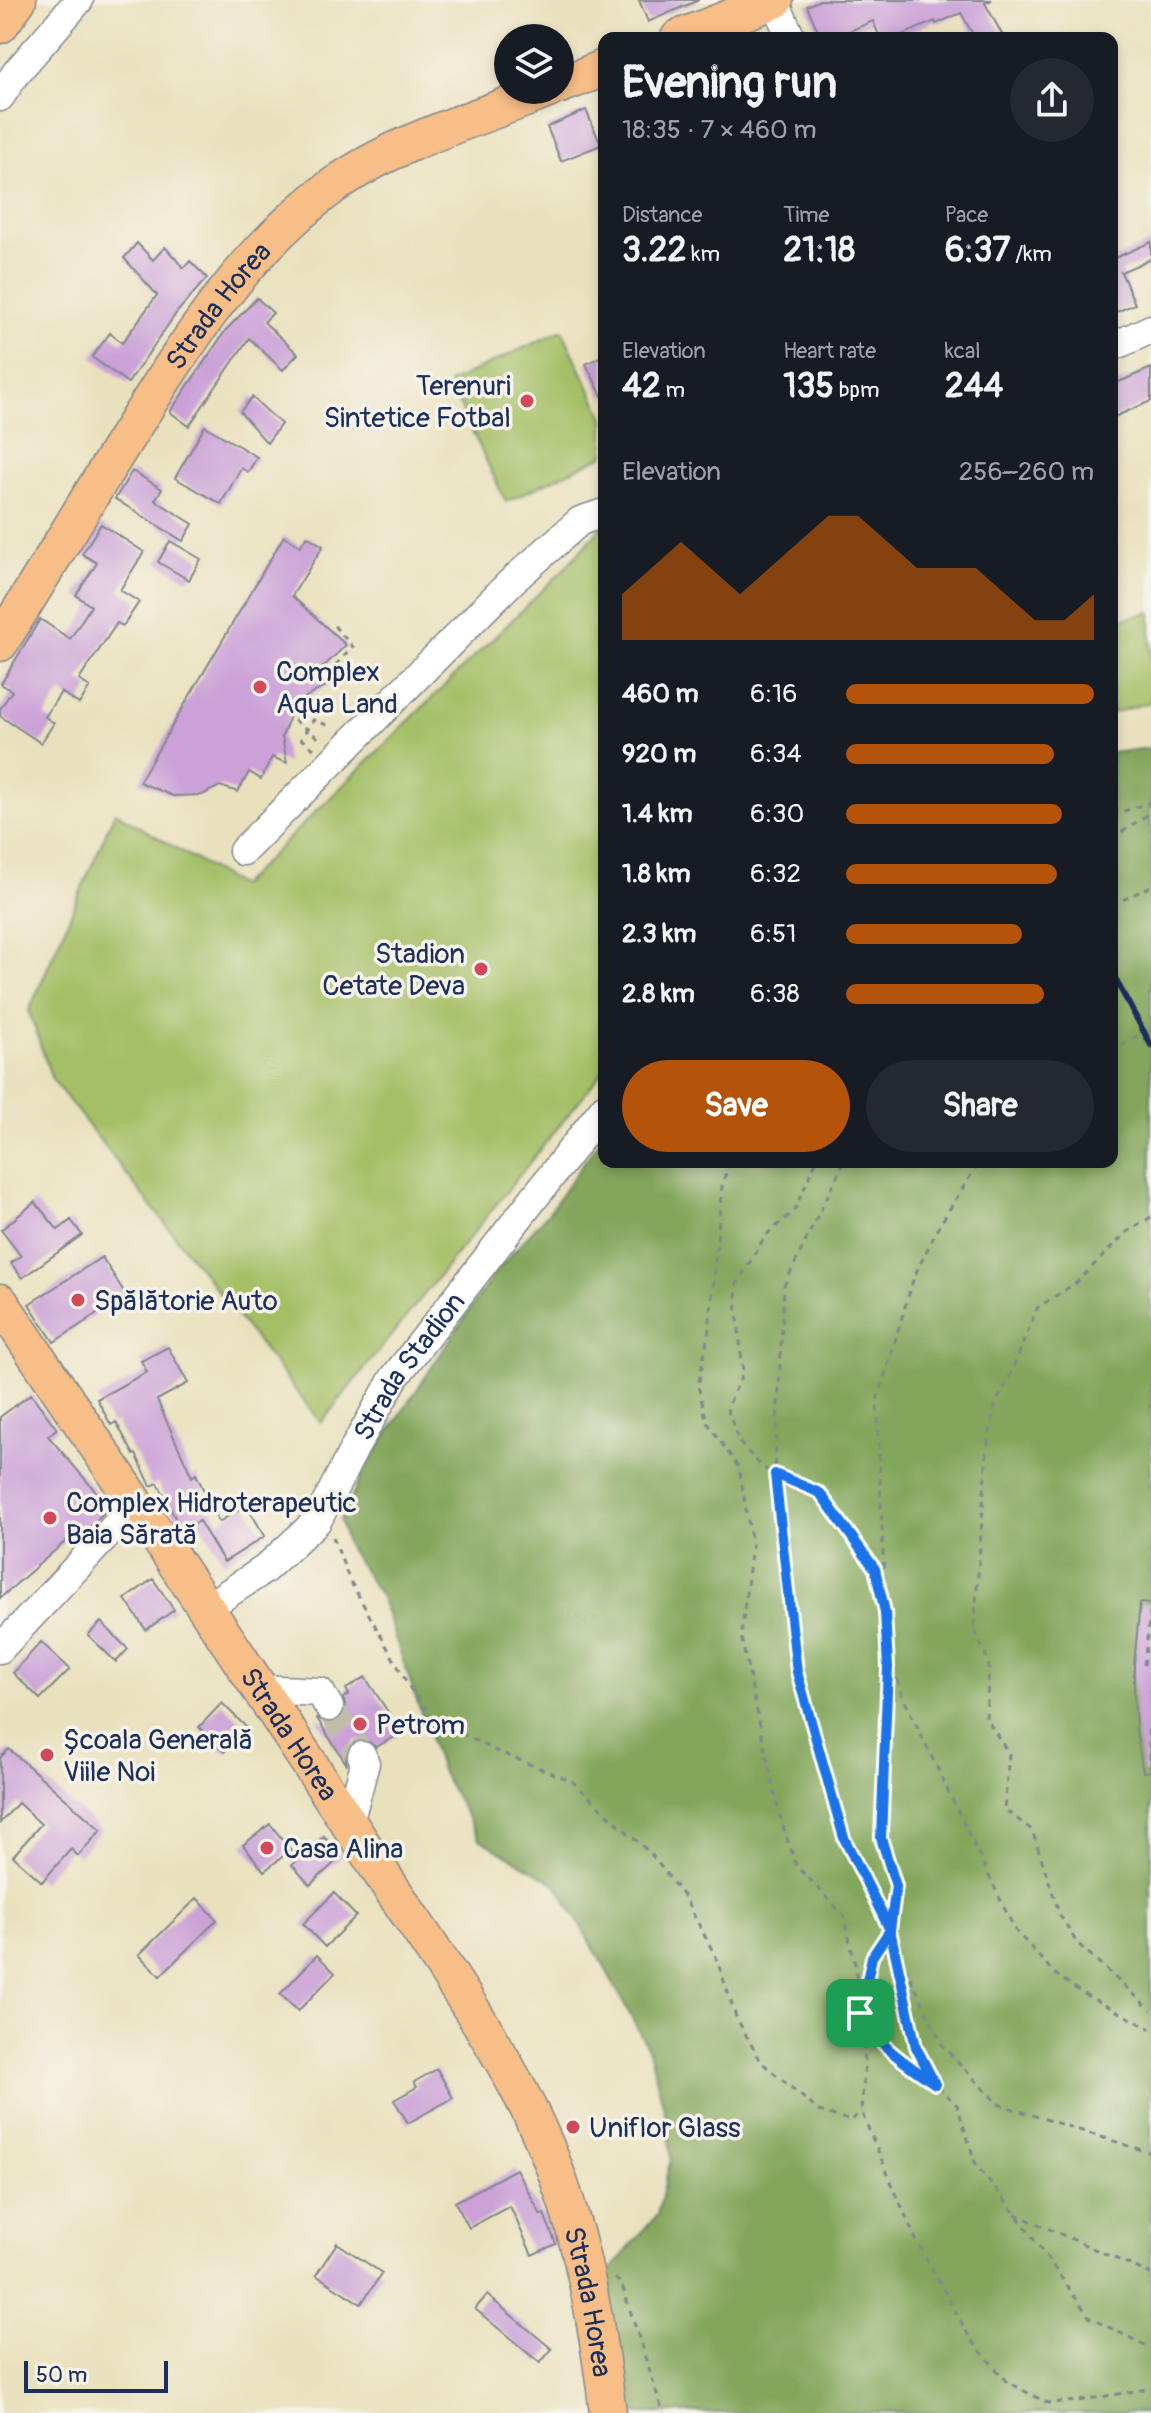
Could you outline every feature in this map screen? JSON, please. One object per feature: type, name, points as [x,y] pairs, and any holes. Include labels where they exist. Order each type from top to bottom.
[{"type":"main road","points":[[0,25],[18,0]]},
{"type":"main road","points":[[694,32],[775,0]]},
{"type":"main road","points":[[574,80],[598,70]]},
{"type":"main road","name":"Strada Horea","points":[[4,629],[167,374],[209,314],[267,246],[333,186],[369,163],[514,104]]},
{"type":"main road","name":"Strada Horea","points":[[0,1302],[349,1823],[486,2035],[531,2115],[556,2173],[578,2242],[591,2293],[608,2413]]},
{"type":"street","points":[[0,97],[16,73],[79,0]]},
{"type":"street","points":[[775,0],[788,32]]},
{"type":"street","points":[[1118,344],[1151,329]]},
{"type":"street","points":[[243,851],[511,582],[580,521],[598,515]]},
{"type":"street","name":"Strada Stadion","points":[[206,1608],[265,1569],[317,1521],[394,1378],[598,1116]]},
{"type":"street","points":[[0,1649],[136,1504]]},
{"type":"street","points":[[260,1689],[320,1692],[329,1707]]},
{"type":"street","points":[[349,1823],[365,1763],[362,1756]]},
{"type":"path","points":[[327,674],[353,647],[335,627],[338,623]]},
{"type":"path","points":[[294,720],[306,729]]},
{"type":"path","points":[[301,739],[313,720]]},
{"type":"path","points":[[1118,813],[1151,802]]},
{"type":"path","points":[[1118,835],[1151,812]]},
{"type":"path","points":[[1118,902],[1151,886]]},
{"type":"path","points":[[1118,1048],[1151,1027]]},
{"type":"path","points":[[727,1168],[722,1186],[709,1330],[698,1386],[707,1422],[739,1468],[752,1544],[741,1637],[779,1814],[796,1865],[844,1916],[855,1964],[865,2063],[861,2111],[915,2238],[970,2338],[1006,2381],[1047,2403],[1079,2401],[1151,2388]]},
{"type":"path","points":[[813,1168],[794,1211],[765,1236],[737,1284],[743,1373],[727,1408],[739,1442],[763,1468],[820,1493],[875,1569],[885,1612]]},
{"type":"path","points":[[841,1168],[784,1286],[775,1474],[797,1672],[844,1838],[943,2046],[998,2104],[1151,2153]]},
{"type":"path","points":[[935,2084],[916,2047],[890,1930],[896,1886],[881,1838],[888,1667],[877,1401],[914,1277],[936,1231],[975,1168]]},
{"type":"path","points":[[1151,1217],[1127,1232],[1076,1283],[1037,1308],[995,1405],[987,1450],[974,1629],[989,1662],[986,1718],[1009,1754],[1004,1809],[1032,1830],[1060,1915],[1077,1943],[1151,2010]]},
{"type":"path","points":[[331,1497],[328,1524],[349,1579],[410,1688],[434,1719],[494,1750],[572,1781],[651,1854],[684,1897],[716,1957],[736,2017],[761,2062],[819,2111],[851,2121],[861,2111]]},
{"type":"path","points":[[1144,1665],[1151,1605]]},
{"type":"path","points":[[886,1635],[902,1695],[1015,1930],[1054,1973],[1080,1992],[1151,2029]]},
{"type":"path","points":[[1148,1730],[1151,1768]]},
{"type":"path","points":[[890,1930],[872,1957],[860,2013],[867,2028],[898,2058],[935,2084],[957,2105],[976,2165],[1015,2213],[1090,2318],[1151,2348]]},
{"type":"path","points":[[1015,2213],[1151,2274]]},
{"type":"path","points":[[612,2275],[622,2285],[663,2413]]},
{"type":"green space","name":"Terenuri Sintetice Fotbal","points":[[562,330],[598,405],[598,458],[506,502],[449,383]]},
{"type":"green space","points":[[598,532],[598,1077],[321,1423],[52,1079],[29,1011],[115,812],[240,886],[562,571]]},
{"type":"green space","points":[[1151,612],[1151,702],[1118,711],[1118,620]]},
{"type":"green space","points":[[1151,748],[1151,2413],[617,2413],[601,2281],[657,2215],[671,2158],[668,2124],[649,2050],[556,1884],[480,1839],[442,1773],[381,1597],[348,1547],[340,1520],[367,1465],[493,1275],[549,1212],[598,1143],[598,1168],[1118,1168],[1118,752]]},
{"type":"building","points":[[639,0],[699,0],[648,22]]},
{"type":"building","points":[[820,0],[992,0],[985,3],[1001,32],[972,32],[961,13],[909,32],[878,32],[873,21],[847,32],[818,32],[807,6]]},
{"type":"building","points":[[586,110],[598,138],[598,146],[561,161],[547,127]]},
{"type":"building","points":[[1151,242],[1151,259],[1121,272],[1135,304],[1118,311],[1118,257]]},
{"type":"building","points":[[137,243],[153,260],[165,247],[184,268],[190,261],[207,278],[177,312],[128,383],[92,357],[110,333],[122,343],[157,295],[124,258]]},
{"type":"building","points":[[257,298],[273,313],[264,322],[298,354],[283,370],[249,338],[189,426],[170,412],[226,330]]},
{"type":"building","points":[[598,358],[598,388],[586,364]]},
{"type":"building","points":[[1151,368],[1151,401],[1118,415],[1118,382]]},
{"type":"building","points":[[252,397],[281,424],[267,443],[240,412]]},
{"type":"building","points":[[205,426],[257,457],[248,472],[241,468],[221,504],[175,478]]},
{"type":"building","points":[[132,471],[162,489],[155,500],[193,524],[183,541],[115,499]]},
{"type":"building","points":[[101,524],[144,552],[120,590],[139,602],[123,626],[117,623],[79,680],[90,687],[79,704],[61,692],[45,717],[54,723],[41,743],[0,716],[0,709],[12,691],[1,684],[40,619],[70,639],[91,606],[76,595],[97,563],[82,554]]},
{"type":"building","name":"Complex Aqua Land","points":[[284,536],[300,546],[307,536],[323,546],[292,596],[346,645],[318,672],[331,683],[301,700],[290,716],[282,736],[287,763],[272,757],[261,779],[249,772],[238,792],[220,786],[202,795],[173,796],[139,782]]},
{"type":"building","points":[[170,541],[201,559],[189,580],[158,562]]},
{"type":"building","points":[[35,1202],[58,1230],[71,1220],[82,1235],[22,1278],[11,1263],[21,1256],[1,1230]]},
{"type":"building","name":"Spălătorie Auto","points":[[102,1257],[126,1295],[54,1342],[29,1304]]},
{"type":"building","points":[[168,1347],[188,1383],[157,1400],[192,1477],[196,1474],[219,1522],[246,1505],[265,1536],[224,1562],[199,1521],[181,1530],[158,1483],[151,1486],[136,1454],[116,1422],[111,1425],[97,1399],[147,1372],[141,1361]]},
{"type":"building","name":"Complex Hidroterapeutic Baia Sărată","points":[[31,1394],[57,1429],[48,1436],[109,1507],[85,1532],[81,1528],[0,1598],[0,1417]]},
{"type":"building","points":[[153,1579],[174,1610],[146,1630],[125,1599]]},
{"type":"building","points":[[1140,1603],[1151,1604],[1151,1771],[1143,1772],[1134,1693]]},
{"type":"building","points":[[101,1622],[128,1649],[116,1662],[88,1635]]},
{"type":"building","points":[[41,1642],[70,1669],[40,1699],[13,1673]]},
{"type":"building","points":[[365,1677],[402,1733],[376,1747],[365,1739],[355,1741],[345,1753],[347,1765],[316,1717],[328,1724],[338,1721],[346,1708],[343,1698],[349,1694],[346,1689]]},
{"type":"building","points":[[222,1703],[247,1728],[224,1752],[199,1727]]},
{"type":"building","points":[[9,1749],[101,1830],[78,1856],[71,1849],[42,1882],[13,1856],[41,1824],[18,1803],[0,1823],[0,1758]]},
{"type":"building","name":"Casa Alina","points":[[270,1824],[291,1850],[264,1871],[243,1845]]},
{"type":"building","points":[[324,1836],[342,1856],[310,1885],[292,1865]]},
{"type":"building","points":[[334,1893],[356,1916],[325,1947],[303,1924]]},
{"type":"building","points":[[197,1898],[217,1920],[160,1976],[139,1955]]},
{"type":"building","points":[[317,1955],[335,1973],[298,2011],[280,1994]]},
{"type":"building","points":[[437,2069],[453,2098],[408,2123],[394,2100],[417,2087],[414,2082]]},
{"type":"building","points":[[516,2169],[541,2215],[544,2214],[556,2244],[532,2255],[510,2206],[469,2228],[455,2202]]},
{"type":"building","points":[[337,2243],[382,2273],[361,2304],[316,2275]]},
{"type":"building","points":[[487,2295],[552,2349],[540,2363],[475,2309]]},
{"type":"tunnel","points":[[329,1707],[362,1756]]},
{"type":"railway","points":[[1118,984],[1151,1045]]},
{"type":"place","name":"Terenuri Sintetice Fotbal","points":[[527,401]]},
{"type":"place","name":"Complex Aqua Land","points":[[260,687]]},
{"type":"place","name":"Stadion Cetate Deva","points":[[481,969]]},
{"type":"place","name":"Spălătorie Auto","points":[[78,1300]]},
{"type":"place","name":"Complex Hidroterapeutic Baia Sărată","points":[[50,1518]]},
{"type":"place","name":"Petrom","points":[[360,1724]]},
{"type":"place","name":"Școala Generală Viile Noi","points":[[47,1755]]},
{"type":"place","name":"Casa Alina","points":[[267,1848]]},
{"type":"place","name":"Uniflor Glass","points":[[573,2127]]},
{"type":"route","points":[[860,2013],[867,2028],[898,2058],[935,2084],[916,2047],[890,1930],[844,1838],[797,1672],[775,1474],[820,1493],[875,1569],[885,1612],[888,1667],[881,1838],[896,1886],[890,1930],[872,1957],[860,2013]]}]
